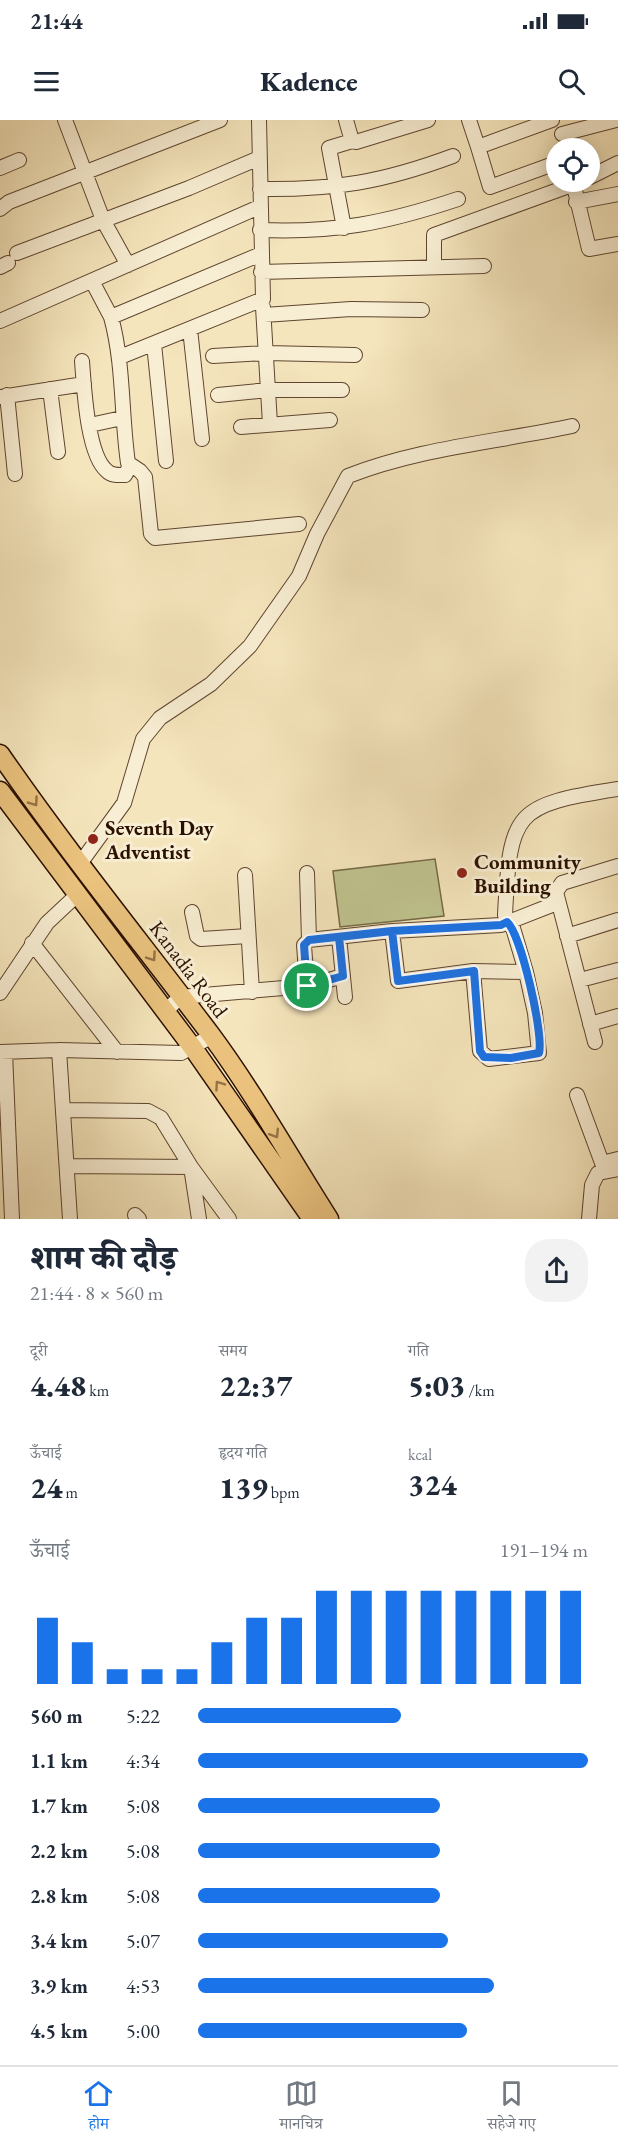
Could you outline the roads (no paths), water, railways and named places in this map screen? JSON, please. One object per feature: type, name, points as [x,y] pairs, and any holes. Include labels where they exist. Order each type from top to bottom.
[{"type":"main road","name":"Kanadia Road","points":[[0,754],[79,865],[142,941],[180,997],[212,1036],[253,1098],[311,1209]]},
{"type":"main road","name":"Kanadia Road","points":[[0,791],[166,1011],[311,1209],[329,1219]]},
{"type":"main road","points":[[236,1109],[253,1098]]},
{"type":"street","points":[[65,120],[103,220],[128,265]]},
{"type":"street","points":[[0,209],[9,202],[220,120]]},
{"type":"street","points":[[259,120],[261,272],[270,424]]},
{"type":"street","points":[[346,120],[351,141]]},
{"type":"street","points":[[344,228],[329,148],[428,120]]},
{"type":"street","points":[[469,120],[490,187],[546,167]]},
{"type":"street","points":[[478,147],[552,120]]},
{"type":"street","points":[[560,127],[616,120]]},
{"type":"street","points":[[260,189],[335,188],[375,181],[453,156]]},
{"type":"street","points":[[8,261],[103,220],[189,188],[259,158]]},
{"type":"street","points":[[0,168],[19,160]]},
{"type":"street","points":[[600,172],[618,163]]},
{"type":"street","points":[[434,266],[434,235],[551,192]]},
{"type":"street","points":[[576,192],[576,202],[589,249],[618,244]]},
{"type":"street","points":[[576,202],[618,194]]},
{"type":"street","points":[[260,230],[310,232],[344,228],[411,214],[458,199]]},
{"type":"street","points":[[0,321],[259,207]]},
{"type":"street","points":[[111,316],[261,254]]},
{"type":"street","points":[[261,272],[484,266]]},
{"type":"street","points":[[82,361],[96,452],[105,471],[114,475],[125,475],[130,466],[122,418],[120,357],[111,316],[92,281]]},
{"type":"street","points":[[120,357],[263,299]]},
{"type":"street","points":[[264,315],[351,309],[422,310]]},
{"type":"street","points":[[190,329],[202,439]]},
{"type":"street","points":[[154,344],[166,461]]},
{"type":"street","points":[[213,356],[266,353],[355,355]]},
{"type":"street","points":[[15,474],[4,396],[84,384]]},
{"type":"street","points":[[50,389],[58,452]]},
{"type":"street","points":[[218,395],[268,390],[342,390]]},
{"type":"street","points":[[90,424],[122,418]]},
{"type":"street","points":[[241,427],[330,420]]},
{"type":"street","points":[[79,865],[124,803],[143,739],[160,718],[211,684],[250,646],[299,576],[317,534],[348,476],[410,455],[437,452],[572,426]]},
{"type":"street","points":[[130,466],[140,471],[145,477],[151,534],[155,538],[299,524]]},
{"type":"street","points":[[474,971],[480,1051],[489,1059],[539,1053],[535,1013],[526,972],[513,928],[507,922],[510,848],[515,831],[526,817],[541,805],[560,798],[618,789]]},
{"type":"street","points":[[595,1042],[580,980],[557,903],[556,892],[562,883],[618,866]]},
{"type":"street","points":[[307,873],[309,940]]},
{"type":"street","points":[[245,874],[252,992]]},
{"type":"street","points":[[0,993],[47,923],[78,894]]},
{"type":"street","points":[[307,986],[304,945],[309,940],[392,931],[501,925],[557,903]]},
{"type":"street","points":[[192,912],[197,936],[201,939],[248,936]]},
{"type":"street","points":[[567,936],[618,920]]},
{"type":"street","points":[[392,931],[398,981],[474,971],[526,972]]},
{"type":"street","points":[[339,937],[345,998]]},
{"type":"street","points":[[32,943],[117,1052]]},
{"type":"street","points":[[580,980],[618,970]]},
{"type":"street","points":[[166,1011],[180,997],[307,986],[343,976]]},
{"type":"street","points":[[590,1024],[618,1016]]},
{"type":"street","points":[[12,1219],[5,1169],[2,1052],[59,1050],[181,1053],[212,1036]]},
{"type":"street","points":[[59,1050],[70,1219]]},
{"type":"street","points":[[577,1095],[608,1168]]},
{"type":"street","points":[[63,1110],[148,1112],[161,1118],[191,1167],[229,1219]]},
{"type":"street","points":[[589,1219],[594,1180],[598,1173],[618,1159]]},
{"type":"street","points":[[67,1166],[191,1167]]},
{"type":"street","points":[[191,1167],[199,1219]]},
{"type":"place","name":"Seventh Day Adventist","points":[[93,839]]},
{"type":"place","name":"Community Building","points":[[462,873]]}]
